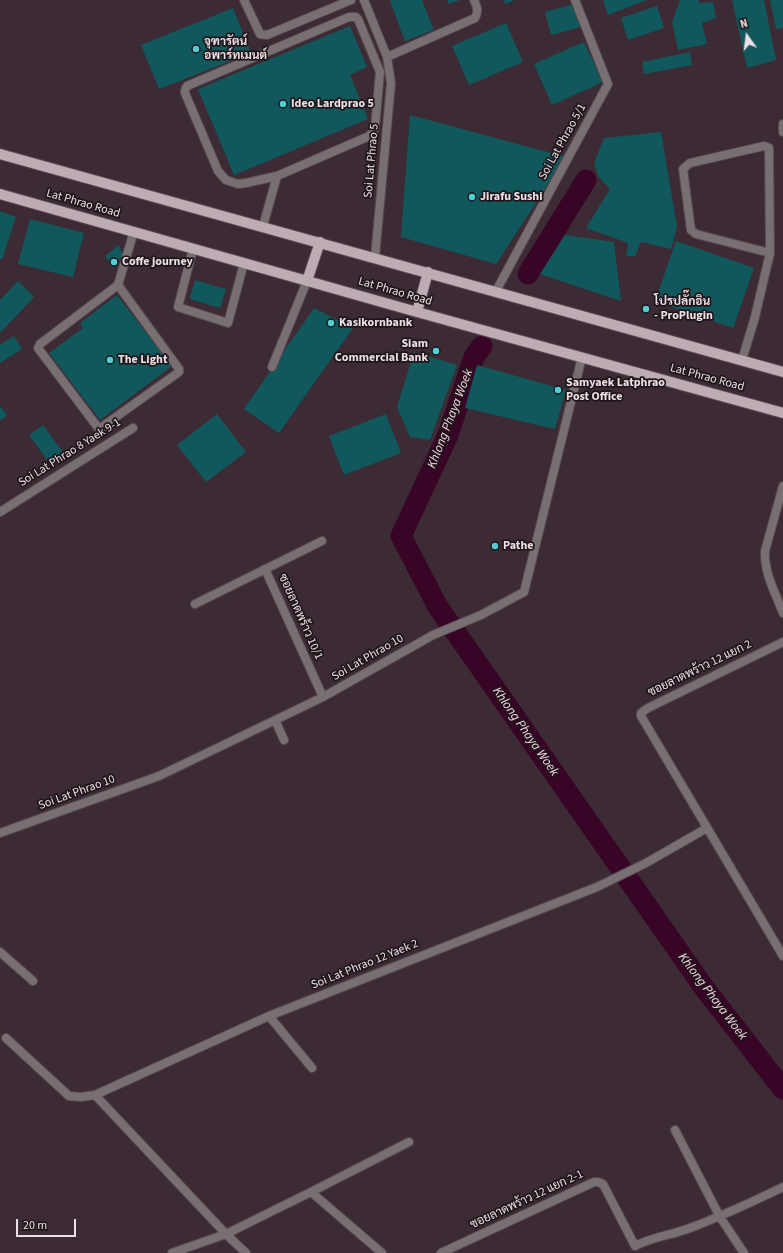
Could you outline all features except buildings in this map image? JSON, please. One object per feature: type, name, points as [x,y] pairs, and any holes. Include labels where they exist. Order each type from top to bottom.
[{"type":"main road","points":[[0,154],[375,257],[783,372]]},
{"type":"main road","name":"Lat Phrao Road","points":[[0,194],[134,231],[244,264],[783,413]]},
{"type":"main road","points":[[307,281],[320,242]]},
{"type":"main road","points":[[417,312],[428,272]]},
{"type":"street","points":[[244,0],[260,34],[267,35],[351,0]]},
{"type":"street","name":"Soi Lat Phrao 5","points":[[364,0],[387,57],[391,84],[375,257]]},
{"type":"street","points":[[387,57],[475,18],[478,14],[474,0]]},
{"type":"street","name":"Soi Lat Phrao 5/1","points":[[496,291],[608,84],[575,0]]},
{"type":"street","points":[[349,17],[356,17],[380,72],[375,127],[373,133],[277,176],[238,184],[226,180],[218,171],[185,93],[186,86],[349,17]]},
{"type":"street","points":[[783,124],[783,132]]},
{"type":"street","points":[[742,360],[755,317],[770,253],[769,148],[764,146],[690,163],[683,169],[691,230],[696,234],[770,253]]},
{"type":"street","points":[[263,226],[277,176]]},
{"type":"street","points":[[118,286],[179,372],[99,429],[38,348],[40,344],[118,286],[134,231]]},
{"type":"street","points":[[193,249],[178,307],[228,323],[244,264]]},
{"type":"street","points":[[272,367],[307,281]]},
{"type":"street","name":"Soi Lat Phrao 10","points":[[0,833],[158,776],[323,698],[434,635],[481,615],[524,592],[582,357]]},
{"type":"street","name":"Soi Lat Phrao 8 Yaek 9-1","points":[[0,512],[133,428]]},
{"type":"street","points":[[783,486],[781,500],[765,551],[767,574],[783,613]]},
{"type":"street","name":"ซอยลาดพร้าว 10/1","points":[[195,604],[322,541]]},
{"type":"street","name":"ซอยลาดพร้าว 10/1","points":[[265,569],[323,698]]},
{"type":"street","name":"ซอยลาดพร้าว 12 แยก 2","points":[[707,828],[641,716],[641,713],[648,708],[783,642]]},
{"type":"street","points":[[275,720],[284,740]]},
{"type":"street","points":[[707,828],[783,956]]},
{"type":"street","name":"Soi Lat Phrao 12 Yaek 2","points":[[94,1095],[270,1016],[597,887],[646,863],[707,828]]},
{"type":"street","points":[[0,952],[34,981]]},
{"type":"street","points":[[270,1016],[312,1068]]},
{"type":"street","points":[[6,1038],[69,1096],[81,1097],[94,1095],[226,1234],[246,1253]]},
{"type":"street","points":[[675,1130],[720,1217],[744,1253]]},
{"type":"street","points":[[172,1253],[226,1234],[409,1142]]},
{"type":"street","name":"ซอยลาดพร้าว 12 แยก 2-1","points":[[441,1253],[594,1182],[603,1184],[636,1250],[651,1240],[679,1232],[720,1217],[783,1187]]},
{"type":"street","points":[[311,1192],[382,1253]]},
{"type":"waterway","name":"Khlong Phaya Woek","points":[[528,274],[586,180]]},
{"type":"waterway","name":"Khlong Phaya Woek","points":[[482,346],[474,357],[448,435],[401,536],[438,607],[705,989],[783,1089]]},
{"type":"place","name":"จุฑารัตน์ อพาร์ทเมนต์","points":[[196,49]]},
{"type":"place","name":"Ideo Lardprao 5","points":[[283,104]]},
{"type":"place","name":"Jirafu Sushi","points":[[472,197]]},
{"type":"place","name":"Coffe journey","points":[[114,262]]},
{"type":"place","name":"โปรปลั๊กอิน - ProPlugin","points":[[646,309]]},
{"type":"place","name":"Kasikornbank","points":[[331,323]]},
{"type":"place","name":"Siam Commercial Bank","points":[[436,351]]},
{"type":"place","name":"The Light","points":[[110,360]]},
{"type":"place","name":"Samyaek Latphrao Post Office","points":[[558,390]]},
{"type":"place","name":"Pathe","points":[[495,546]]}]
